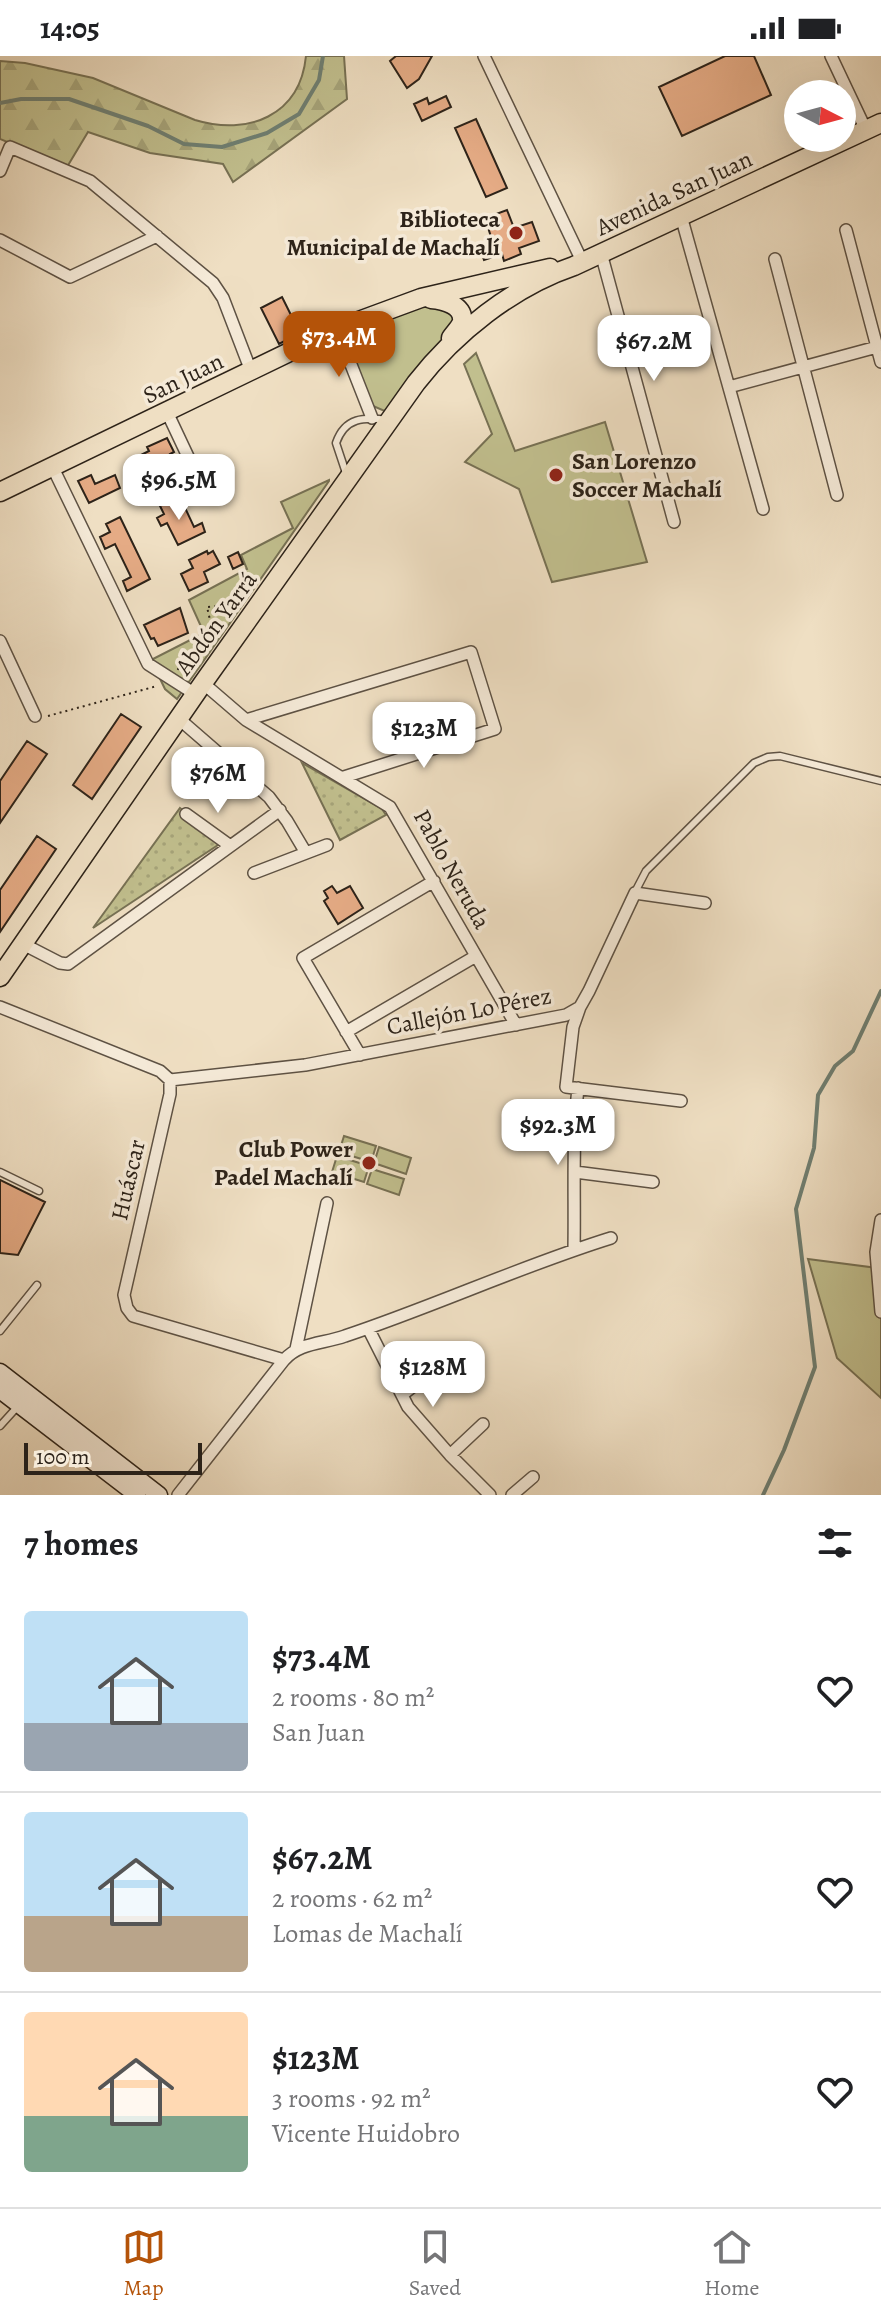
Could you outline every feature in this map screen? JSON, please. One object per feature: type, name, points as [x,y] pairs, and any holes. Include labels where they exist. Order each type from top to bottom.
[{"type":"main road","name":"Avenida San Juan","points":[[578,264],[874,127]]},
{"type":"main road","name":"San Juan","points":[[0,492],[337,329],[421,298],[473,288],[535,269],[578,264]]},
{"type":"main road","name":"Abdón Yarrá","points":[[0,977],[199,688],[348,480],[381,419],[448,345],[526,287],[578,264]]},
{"type":"main road","points":[[421,298],[449,303],[460,313],[460,325],[448,345]]},
{"type":"main road","points":[[0,1372],[159,1495]]},
{"type":"main road","points":[[0,1390],[137,1495]]},
{"type":"street","points":[[484,56],[578,264]]},
{"type":"street","points":[[831,56],[874,127]]},
{"type":"street","points":[[0,171],[10,147],[90,181],[213,283],[223,298],[251,371]]},
{"type":"street","points":[[681,216],[763,509]]},
{"type":"street","points":[[846,230],[881,362]]},
{"type":"street","points":[[0,240],[70,277],[157,236]]},
{"type":"street","points":[[601,253],[674,522]]},
{"type":"street","points":[[775,259],[837,495]]},
{"type":"street","points":[[337,329],[381,419]]},
{"type":"street","points":[[729,387],[877,347]]},
{"type":"street","points":[[167,412],[207,497]]},
{"type":"street","name":"Pablo Neruda","points":[[53,468],[148,664],[199,688],[246,720],[385,802],[395,812],[516,1025]]},
{"type":"street","points":[[0,641],[35,716]]},
{"type":"street","points":[[246,720],[471,652],[495,729],[344,777]]},
{"type":"street","points":[[178,718],[265,793],[280,810],[306,853]]},
{"type":"street","points":[[23,944],[68,964],[280,810]]},
{"type":"street","points":[[186,814],[229,845]]},
{"type":"street","points":[[254,873],[327,845]]},
{"type":"street","points":[[360,1055],[303,958],[434,881]]},
{"type":"street","points":[[635,893],[705,903]]},
{"type":"street","name":"Callejón Lo Pérez","points":[[170,1080],[283,1068],[566,1015],[580,1007],[635,893]]},
{"type":"street","points":[[346,1032],[476,956]]},
{"type":"street","points":[[0,1007],[160,1071],[170,1080]]},
{"type":"street","points":[[580,1007],[573,1027],[566,1087],[681,1101]]},
{"type":"street","name":"Huáscar","points":[[170,1080],[170,1094],[124,1295],[127,1308],[133,1316],[284,1360]]},
{"type":"street","points":[[574,1249],[573,1129],[578,1088]]},
{"type":"street","points":[[575,1172],[653,1182]]},
{"type":"street","points":[[296,1349],[327,1203]]},
{"type":"street","points":[[881,1220],[876,1252],[881,1312]]},
{"type":"street","points":[[178,1495],[284,1360],[296,1349],[431,1307],[574,1249],[611,1238]]},
{"type":"street","points":[[368,1328],[408,1407],[490,1495]]},
{"type":"street","points":[[402,1395],[425,1377]]},
{"type":"street","points":[[450,1455],[483,1424]]},
{"type":"street","points":[[512,1495],[533,1477]]},
{"type":"lane","points":[[348,480],[337,451],[336,439],[348,423],[359,418],[381,419]]},
{"type":"lane","points":[[635,893],[646,871],[761,759],[780,756],[881,781]]},
{"type":"lane","points":[[0,1172],[39,1191]]},
{"type":"lane","points":[[0,1331],[37,1285]]},
{"type":"lane","points":[[0,1426],[19,1405]]},
{"type":"green space","points":[[306,56],[344,56],[347,99],[233,182],[223,164],[150,153],[88,132],[67,167],[0,139],[0,61],[25,63],[93,78],[195,120],[234,125],[252,123],[282,107],[294,94],[302,77]]},
{"type":"green space","points":[[442,303],[459,321],[441,346],[419,365],[387,412],[373,406],[342,334],[427,304]]},
{"type":"green space","name":"San Lorenzo Soccer Machalí","points":[[476,353],[515,451],[605,422],[647,562],[552,582],[519,489],[465,462],[492,434],[464,364]]},
{"type":"green space","points":[[329,480],[177,699],[165,689],[151,660],[204,633],[189,600],[247,569],[241,555],[293,528],[281,502]]},
{"type":"green space","points":[[302,763],[382,809],[386,815],[340,840]]},
{"type":"green space","points":[[180,808],[224,841],[93,928]]},
{"type":"green space","points":[[344,1136],[376,1146],[371,1162],[339,1152]]},
{"type":"green space","points":[[379,1147],[411,1158],[406,1174],[374,1163]]},
{"type":"green space","points":[[337,1156],[369,1166],[364,1182],[332,1172]]},
{"type":"green space","points":[[372,1169],[404,1179],[399,1195],[367,1184]]},
{"type":"green space","points":[[808,1259],[877,1268],[881,1312],[881,1398],[837,1358]]},
{"type":"building","points":[[396,56],[432,56],[419,79],[407,88],[390,61]]},
{"type":"building","points":[[725,56],[754,56],[771,95],[682,136],[659,87]]},
{"type":"building","points":[[446,96],[451,107],[422,121],[414,104],[427,98],[429,104]]},
{"type":"building","points":[[476,119],[507,188],[486,197],[455,128]]},
{"type":"building","name":"Biblioteca Municipal de Machalí","points":[[507,210],[514,228],[532,222],[539,241],[519,248],[521,254],[504,261],[502,254],[484,260],[479,245],[492,240],[485,218]]},
{"type":"building","points":[[282,297],[300,333],[279,344],[261,308]]},
{"type":"building","points":[[167,438],[174,452],[170,454],[174,463],[164,468],[170,481],[147,492],[130,468],[136,465],[133,459],[149,451],[147,447]]},
{"type":"building","points":[[91,475],[95,484],[115,475],[120,488],[89,503],[78,481]]},
{"type":"building","points":[[180,497],[194,527],[202,523],[205,532],[178,545],[167,523],[161,526],[157,518],[164,514],[160,506]]},
{"type":"building","points":[[120,517],[150,579],[127,591],[123,581],[131,577],[115,544],[105,549],[100,537],[110,532],[106,524]]},
{"type":"building","points":[[207,551],[208,554],[213,551],[220,564],[204,572],[208,582],[189,591],[181,574],[193,568],[189,560]]},
{"type":"building","points":[[238,552],[243,564],[233,569],[228,557]]},
{"type":"building","points":[[180,608],[188,633],[158,646],[144,625]]},
{"type":"building","points":[[121,714],[141,727],[92,799],[73,785]]},
{"type":"building","points":[[27,741],[47,754],[0,823],[0,781]]},
{"type":"building","points":[[37,836],[56,849],[0,932],[0,890]]},
{"type":"building","points":[[332,886],[337,893],[350,886],[363,908],[338,924],[324,901],[328,898],[324,891]]},
{"type":"building","points":[[0,1180],[45,1202],[18,1255],[0,1253]]},
{"type":"waterway","points":[[0,103],[21,99],[69,99],[148,126],[184,144],[222,147],[267,133],[299,114],[319,80],[323,56]]},
{"type":"waterway","points":[[763,1495],[784,1450],[815,1367],[796,1209],[814,1148],[818,1095],[835,1066],[853,1051],[881,991]]},
{"type":"place","name":"Biblioteca Municipal de Machalí","points":[[516,233]]},
{"type":"place","name":"San Lorenzo Soccer Machalí","points":[[556,475]]},
{"type":"place","name":"Club Power Padel Machalí","points":[[369,1163]]}]
